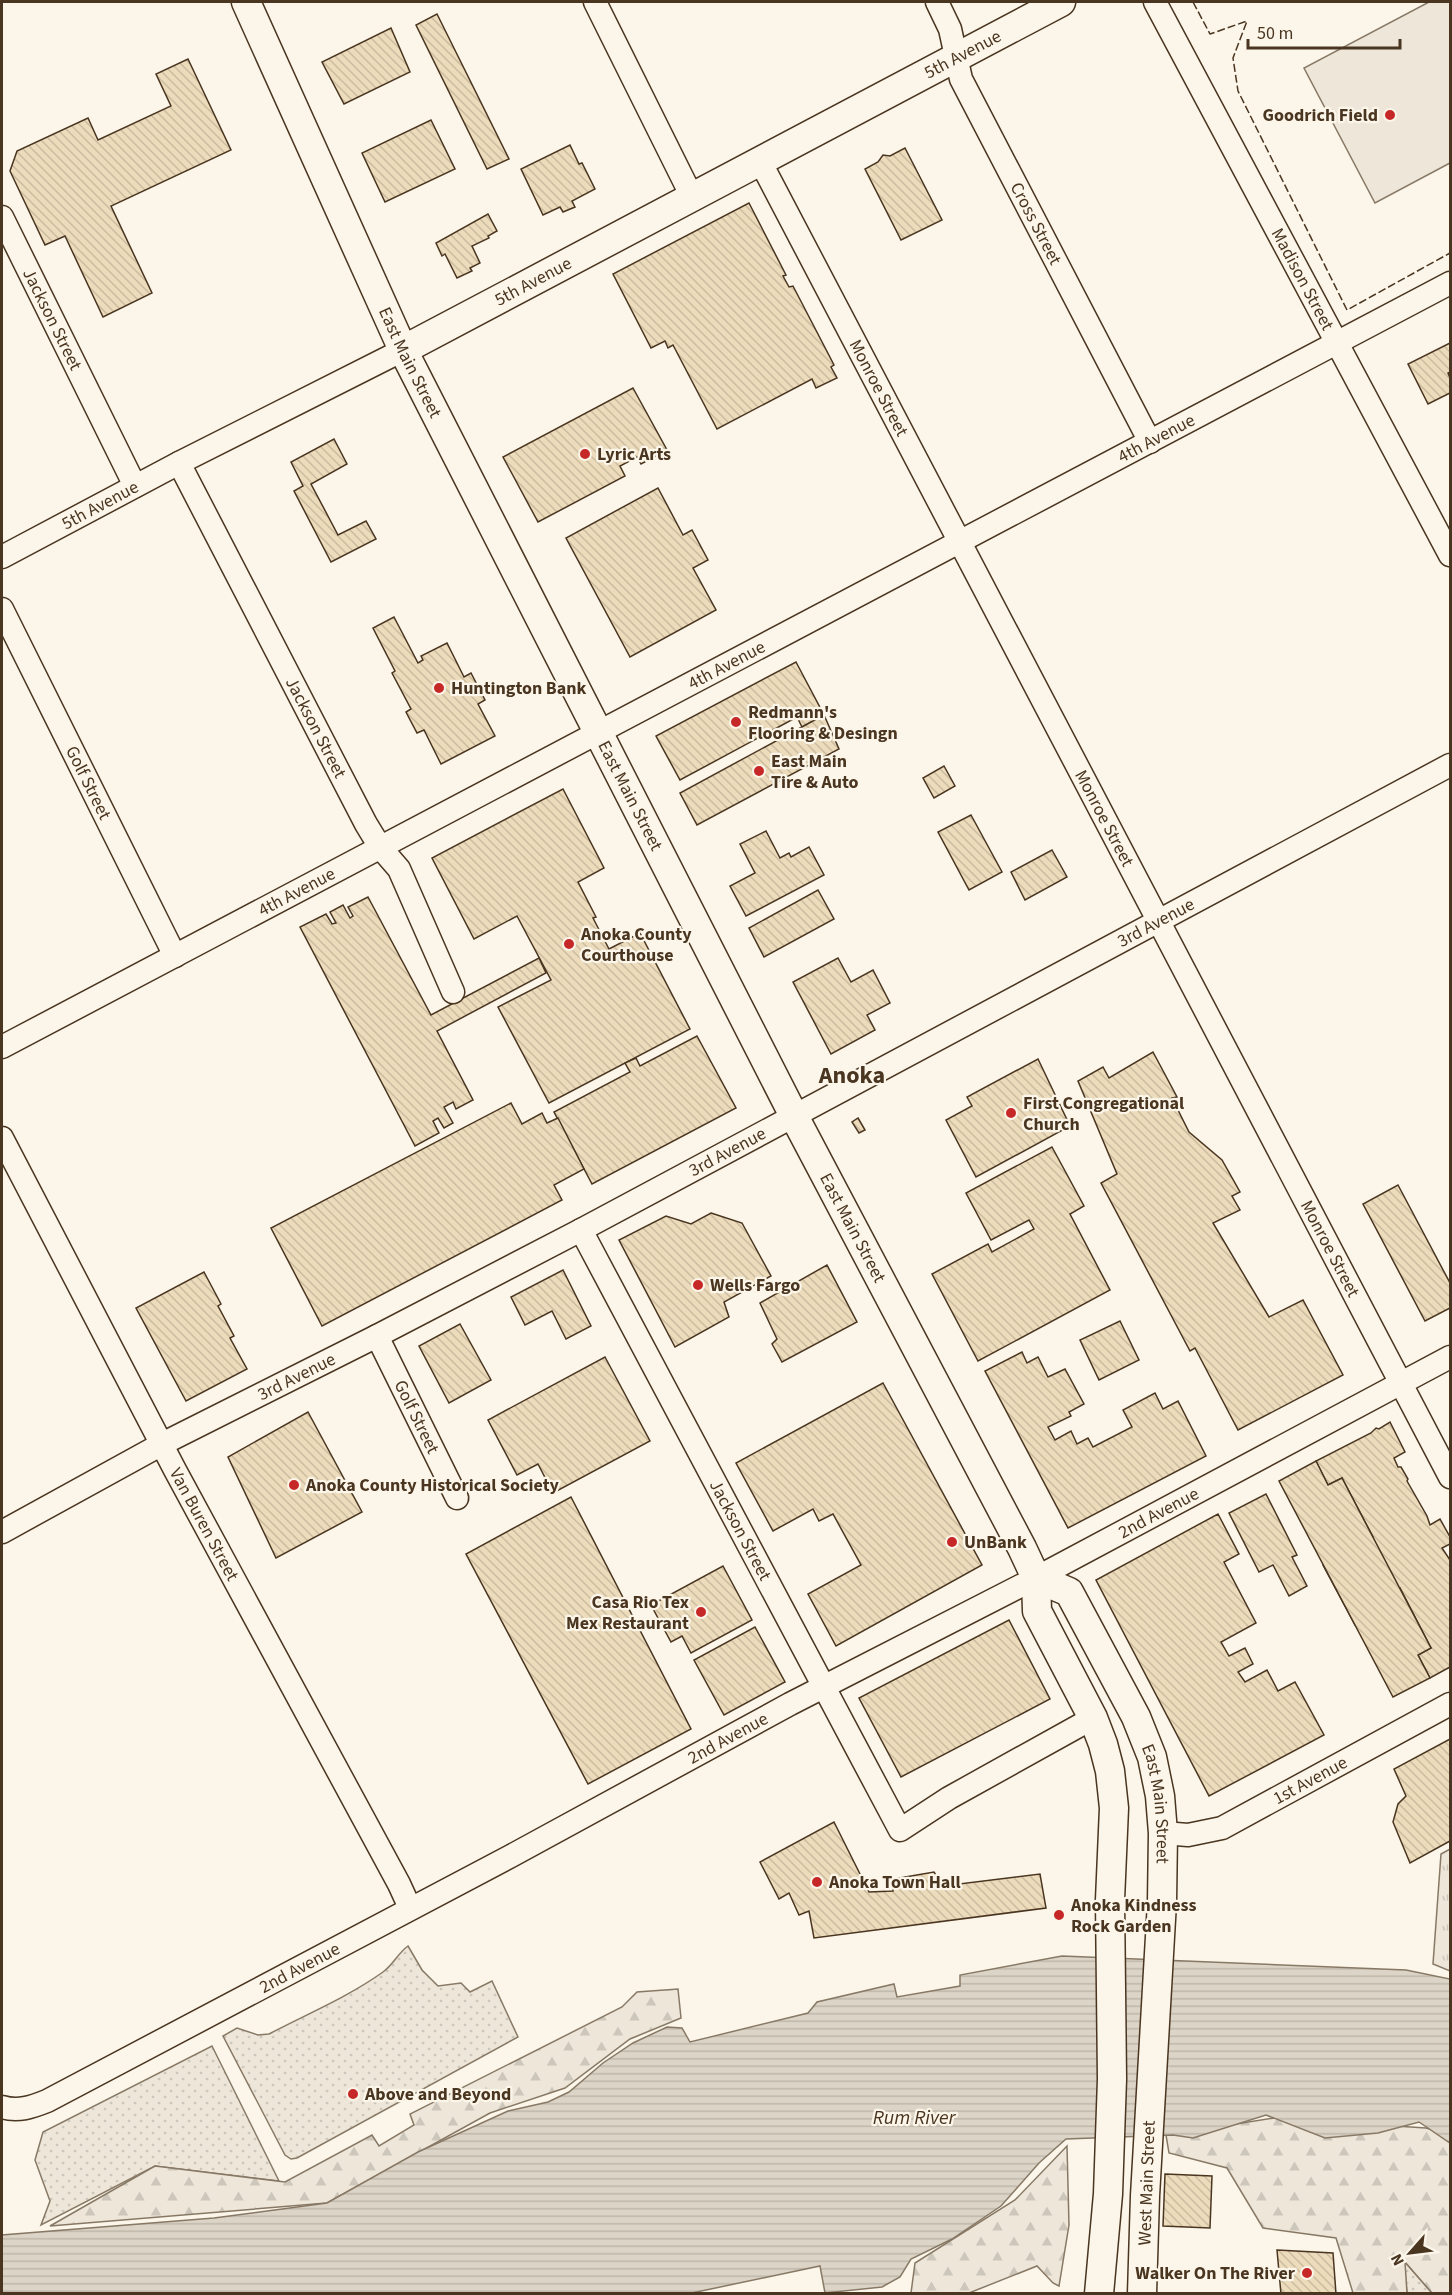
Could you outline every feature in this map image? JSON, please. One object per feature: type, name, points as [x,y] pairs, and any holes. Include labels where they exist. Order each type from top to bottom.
[{"type":"main road","name":"East Main Street","points":[[246,2],[403,350],[794,1116],[1036,1578],[1037,1611],[1093,1718],[1110,1771],[1114,1808],[1110,1900],[1112,2079],[1108,2194],[1099,2294]]},
{"type":"main road","name":"5th Avenue","points":[[403,350],[1061,2]]},
{"type":"main road","name":"East Main Street","points":[[1036,1578],[1069,1592],[1136,1717],[1152,1757],[1160,1796],[1163,1833],[1162,1902],[1152,2072]]},
{"type":"main road","name":"West Main Street","points":[[1142,2294],[1152,2072]]},
{"type":"street","points":[[595,2],[692,197]]},
{"type":"street","name":"Cross Street","points":[[937,2],[950,29],[961,79],[1150,442]]},
{"type":"street","name":"Madison Street","points":[[1155,2],[1450,555]]},
{"type":"street","name":"Monroe Street","points":[[760,161],[1450,1477]]},
{"type":"street","name":"Jackson Street","points":[[2,217],[135,486]]},
{"type":"street","name":"4th Avenue","points":[[2,1047],[1450,283]]},
{"type":"street","name":"5th Avenue","points":[[2,557],[179,463],[403,350]]},
{"type":"street","name":"Jackson Street","points":[[179,463],[366,824],[380,847],[399,869],[453,992]]},
{"type":"street","name":"Golf Street","points":[[2,609],[175,956]]},
{"type":"street","name":"3rd Avenue","points":[[2,1532],[162,1444],[581,1230],[1450,765]]},
{"type":"street","name":"Van Buren Street","points":[[2,1138],[162,1444],[410,1908]]},
{"type":"street","name":"Jackson Street","points":[[581,1230],[900,1830],[949,1798],[1093,1718]]},
{"type":"street","name":"Golf Street","points":[[377,1336],[457,1498]]},
{"type":"street","name":"2nd Avenue","points":[[2,2107],[31,2108],[47,2101],[823,1687],[1036,1578],[1450,1357]]},
{"type":"street","name":"1st Avenue","points":[[1163,1833],[1188,1835],[1222,1827],[1450,1704]]},
{"type":"green space","name":"Goodrich Field","points":[[1429,2],[1450,2],[1450,163],[1375,203],[1304,68]]},
{"type":"green space","points":[[1450,1849],[1450,1971],[1433,1964],[1441,1854]]},
{"type":"green space","points":[[408,1946],[422,1970],[438,1986],[461,1983],[470,1992],[492,1981],[518,2037],[297,2158],[291,2159],[285,2155],[223,2036],[237,2028],[258,2035],[269,2034],[370,1981],[387,1969]]},
{"type":"green space","points":[[678,1989],[681,2018],[630,2039],[565,2088],[490,2113],[327,2203],[50,2226],[155,2166],[285,2182],[372,2135],[379,2146],[414,2125],[410,2114],[622,2007],[637,1992]]},
{"type":"green space","points":[[212,2046],[279,2181],[155,2166],[41,2225],[50,2201],[35,2160],[43,2132]]},
{"type":"green space","points":[[1274,2118],[1426,2128],[1450,2135],[1450,2293],[1432,2293],[1405,2262],[1407,2293],[1353,2293],[1336,2238],[1263,2228],[1227,2168],[1169,2153],[1166,2135]]},
{"type":"green space","points":[[1067,2146],[1069,2225],[1059,2286],[1053,2283],[1037,2266],[969,2293],[911,2293],[915,2263],[1015,2200]]},
{"type":"green space","points":[[1404,2261],[1432,2293],[1407,2293]]},
{"type":"water","name":"Rum River","points":[[1062,1956],[1406,1970],[1450,1979],[1450,2143],[1419,2122],[1378,2133],[1325,2138],[1266,2115],[1193,2138],[1173,2135],[1066,2139],[1039,2163],[1001,2206],[952,2239],[911,2259],[900,2277],[882,2287],[825,2293],[820,2266],[687,2294],[2,2293],[2,2235],[214,2218],[327,2203],[418,2152],[508,2111],[548,2102],[569,2092],[603,2063],[633,2043],[667,2027],[682,2028],[690,2042],[808,2013],[817,2002],[894,1984],[897,1997],[960,1986],[960,1975]]},
{"type":"building","points":[[437,14],[509,159],[487,169],[416,25]]},
{"type":"building","points":[[391,28],[410,72],[344,104],[322,62]]},
{"type":"building","points":[[188,59],[231,150],[111,206],[152,293],[103,317],[65,236],[45,245],[10,171],[17,151],[88,118],[98,140],[171,106],[156,74]]},
{"type":"building","points":[[431,120],[455,169],[385,202],[362,153]]},
{"type":"building","points":[[570,145],[595,189],[572,201],[575,207],[563,212],[560,207],[543,215],[521,169]]},
{"type":"building","points":[[905,148],[942,220],[901,240],[865,169],[878,162],[883,155],[890,156]]},
{"type":"building","points":[[749,203],[786,275],[783,276],[789,287],[793,286],[834,365],[831,367],[837,378],[816,388],[812,379],[717,429],[673,345],[668,348],[665,341],[651,348],[613,274]]},
{"type":"building","points":[[488,214],[497,231],[488,236],[489,238],[472,246],[480,263],[470,268],[472,271],[457,278],[445,254],[442,256],[436,243]]},
{"type":"building","points":[[1450,343],[1450,372],[1448,373],[1450,393],[1428,404],[1408,364]]},
{"type":"building","name":"Lyric Arts","points":[[633,388],[667,450],[641,464],[637,457],[620,466],[625,476],[538,522],[503,457]]},
{"type":"building","points":[[334,439],[347,464],[311,484],[338,535],[366,521],[376,539],[331,562],[294,491],[303,486],[291,462]]},
{"type":"building","points":[[658,488],[683,535],[692,530],[708,560],[693,568],[716,610],[630,657],[566,538]]},
{"type":"building","name":"Huntington Bank","points":[[394,617],[418,663],[423,660],[421,656],[447,643],[464,677],[471,673],[485,700],[478,704],[495,736],[441,764],[424,730],[417,733],[406,712],[411,709],[392,673],[395,671],[373,628]]},
{"type":"building","name":"Redmann's Flooring & Desingn","points":[[796,662],[824,715],[802,727],[797,717],[680,780],[656,736]]},
{"type":"building","name":"East Main Tire & Auto","points":[[824,715],[839,749],[697,825],[680,793]]},
{"type":"building","points":[[944,766],[955,786],[934,798],[923,778]]},
{"type":"building","name":"Anoka County Courthouse","points":[[563,789],[604,868],[578,882],[609,949],[640,933],[690,1029],[549,1103],[498,1007],[551,980],[517,916],[474,939],[432,858]]},
{"type":"building","points":[[971,815],[1002,872],[969,890],[938,832]]},
{"type":"building","points":[[766,831],[780,858],[789,853],[791,857],[809,847],[824,875],[746,916],[730,886],[755,873],[740,844]]},
{"type":"building","points":[[1052,850],[1067,877],[1025,900],[1011,872]]},
{"type":"building","points":[[818,890],[834,919],[764,957],[749,928]]},
{"type":"building","points":[[368,897],[431,1015],[539,958],[546,973],[437,1031],[473,1100],[456,1109],[453,1102],[444,1107],[453,1123],[444,1128],[438,1118],[433,1121],[439,1133],[415,1146],[300,927],[326,914],[332,924],[336,923],[330,912],[343,905],[350,918],[353,916],[348,907]]},
{"type":"building","points":[[838,958],[851,982],[873,970],[890,1003],[867,1015],[875,1030],[831,1054],[793,982]]},
{"type":"building","points":[[697,1036],[736,1108],[592,1184],[554,1112],[630,1072],[625,1063],[636,1058],[640,1066]]},
{"type":"building","points":[[1153,1052],[1177,1097],[1172,1098],[1189,1132],[1222,1160],[1240,1192],[1232,1196],[1240,1210],[1213,1223],[1269,1317],[1303,1300],[1343,1375],[1238,1430],[1195,1348],[1190,1351],[1101,1183],[1117,1174],[1078,1081],[1103,1067],[1109,1078]]},
{"type":"building","name":"First Congregational Church","points":[[1038,1059],[1070,1126],[976,1177],[946,1120],[972,1106],[967,1097]]},
{"type":"building","points":[[511,1103],[522,1124],[542,1113],[547,1123],[558,1118],[584,1169],[554,1185],[562,1200],[322,1326],[271,1228]]},
{"type":"building","points":[[858,1118],[865,1130],[859,1133],[852,1122]]},
{"type":"building","points":[[1052,1147],[1084,1206],[1070,1214],[1110,1290],[978,1361],[932,1274],[988,1244],[992,1252],[1034,1229],[1029,1220],[991,1240],[966,1193]]},
{"type":"building","points":[[1398,1185],[1450,1283],[1450,1308],[1425,1321],[1363,1204]]},
{"type":"building","name":"Wells Fargo","points":[[711,1213],[742,1223],[771,1276],[724,1302],[729,1317],[675,1347],[619,1240],[666,1216],[691,1224]]},
{"type":"building","points":[[827,1265],[857,1322],[782,1362],[772,1344],[777,1339],[760,1303]]},
{"type":"building","points":[[563,1270],[591,1326],[566,1339],[552,1311],[525,1325],[511,1297]]},
{"type":"building","points":[[204,1272],[221,1304],[218,1306],[234,1336],[230,1338],[247,1369],[186,1401],[136,1308]]},
{"type":"building","points":[[1120,1321],[1139,1360],[1099,1380],[1080,1340]]},
{"type":"building","points":[[460,1324],[491,1380],[449,1403],[419,1346]]},
{"type":"building","points":[[1022,1352],[1027,1363],[1038,1357],[1048,1377],[1065,1369],[1084,1404],[1069,1412],[1071,1416],[1048,1427],[1055,1440],[1071,1431],[1077,1444],[1088,1438],[1093,1447],[1132,1427],[1123,1410],[1155,1393],[1163,1409],[1178,1401],[1206,1456],[1068,1528],[985,1371]]},
{"type":"building","points":[[605,1357],[650,1441],[553,1493],[538,1464],[517,1475],[488,1420]]},
{"type":"building","points":[[883,1383],[982,1565],[836,1646],[808,1594],[861,1565],[833,1514],[819,1521],[813,1509],[773,1531],[736,1463]]},
{"type":"building","name":"Anoka County Historical Society","points":[[308,1412],[362,1512],[276,1558],[228,1457]]},
{"type":"building","points":[[1390,1422],[1405,1452],[1394,1458],[1398,1467],[1401,1467],[1408,1479],[1430,1525],[1440,1519],[1450,1537],[1450,1544],[1442,1548],[1450,1560],[1450,1667],[1430,1678],[1418,1655],[1431,1648],[1400,1588],[1394,1590],[1396,1596],[1393,1605],[1355,1625],[1323,1565],[1373,1537],[1342,1478],[1328,1485],[1316,1461]]},
{"type":"building","points":[[1316,1461],[1328,1485],[1342,1478],[1431,1648],[1418,1655],[1430,1678],[1393,1697],[1279,1481]]},
{"type":"building","points":[[1266,1494],[1297,1555],[1292,1557],[1307,1586],[1289,1596],[1273,1565],[1259,1572],[1229,1513]]},
{"type":"building","points":[[571,1497],[691,1729],[588,1784],[466,1554]]},
{"type":"building","points":[[1218,1514],[1239,1554],[1224,1562],[1256,1623],[1221,1642],[1229,1656],[1245,1648],[1253,1664],[1238,1672],[1245,1682],[1267,1670],[1278,1691],[1295,1682],[1324,1735],[1209,1796],[1096,1580]]},
{"type":"building","name":"Casa Rio Tex Mex Restaurant","points":[[723,1566],[752,1620],[691,1653],[682,1636],[671,1642],[651,1605]]},
{"type":"building","points":[[1009,1620],[1050,1699],[901,1777],[859,1698]]},
{"type":"building","points":[[755,1627],[785,1682],[724,1715],[694,1660]]},
{"type":"building","points":[[1450,1739],[1450,1841],[1410,1863],[1393,1822],[1398,1804],[1406,1796],[1394,1769]]},
{"type":"building","name":"Anoka Town Hall","points":[[834,1822],[869,1892],[893,1891],[894,1879],[934,1872],[943,1886],[1040,1874],[1046,1908],[814,1938],[809,1911],[799,1915],[789,1893],[779,1899],[760,1862]]},
{"type":"building","points":[[1165,2174],[1212,2176],[1210,2228],[1163,2226]]},
{"type":"building","name":"Walker On The River","points":[[1277,2250],[1333,2253],[1336,2294],[1281,2294]]},
{"type":"fence","points":[[1193,2],[1210,34],[1247,21],[1233,58],[1238,91],[1347,310],[1450,253]]},
{"type":"place","name":"Goodrich Field","points":[[1390,115]]},
{"type":"place","name":"Lyric Arts","points":[[585,454]]},
{"type":"place","name":"Huntington Bank","points":[[439,688]]},
{"type":"place","name":"Redmann's Flooring & Desingn","points":[[736,722]]},
{"type":"place","name":"East Main Tire & Auto","points":[[759,771]]},
{"type":"place","name":"Anoka County Courthouse","points":[[569,944]]},
{"type":"place","name":"First Congregational Church","points":[[1011,1113]]},
{"type":"place","name":"Wells Fargo","points":[[698,1285]]},
{"type":"place","name":"Anoka County Historical Society","points":[[294,1485]]},
{"type":"place","name":"UnBank","points":[[952,1542]]},
{"type":"place","name":"Casa Rio Tex Mex Restaurant","points":[[701,1612]]},
{"type":"place","name":"Anoka Town Hall","points":[[817,1882]]},
{"type":"place","name":"Anoka Kindness Rock Garden","points":[[1059,1915]]},
{"type":"place","name":"Above and Beyond","points":[[353,2094]]},
{"type":"place","name":"Walker On The River","points":[[1307,2273]]},
{"type":"district","name":"Anoka","points":[[852,1075]]}]
